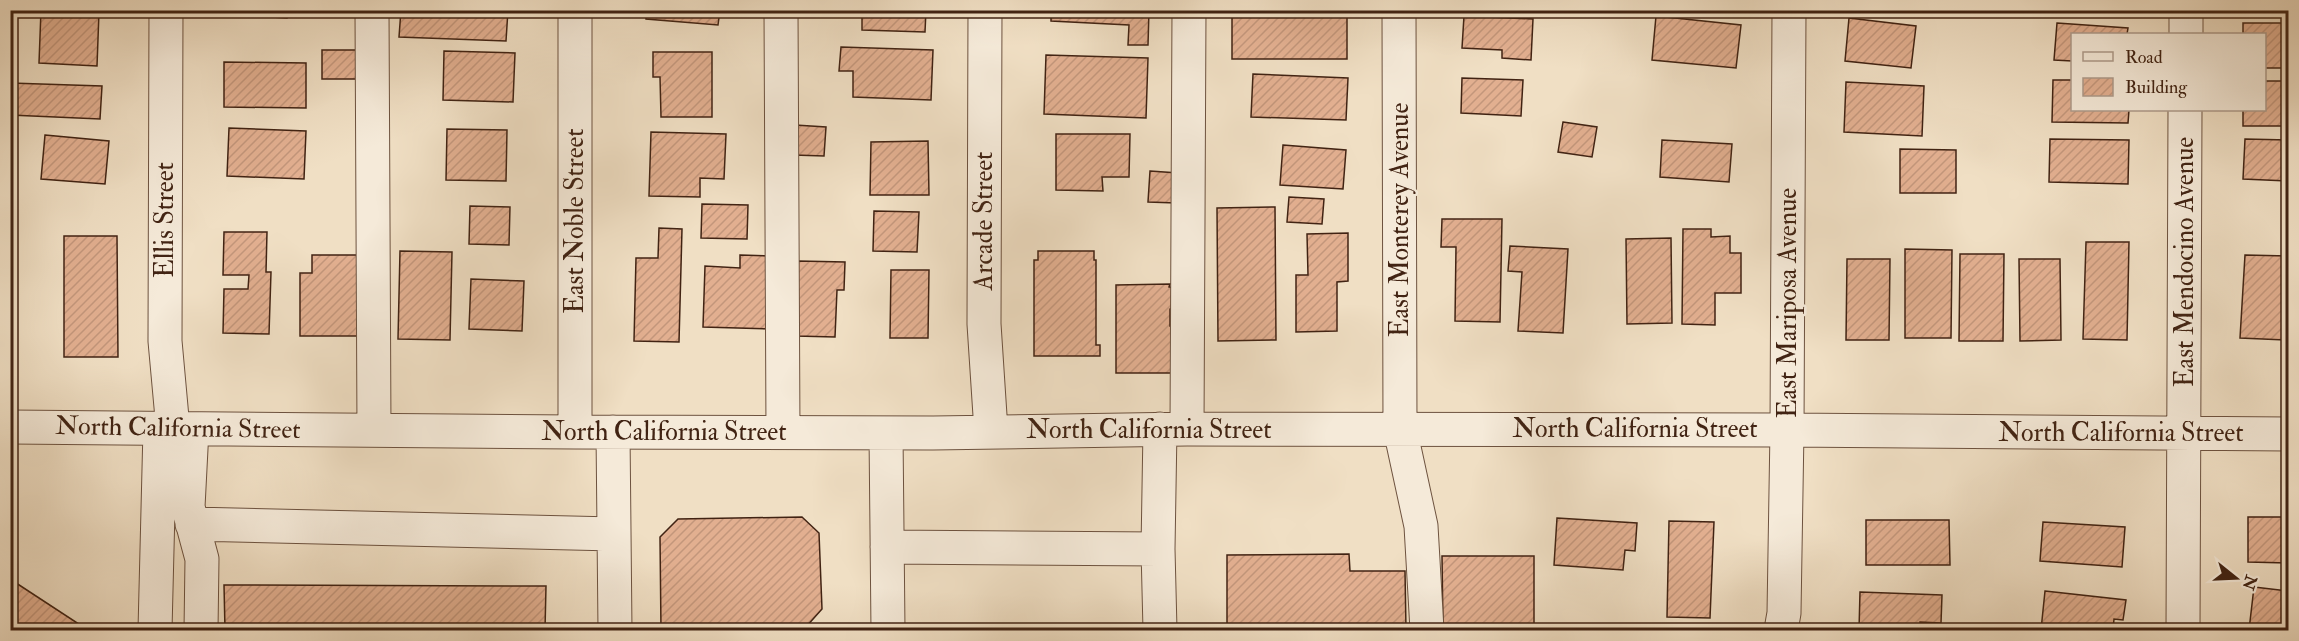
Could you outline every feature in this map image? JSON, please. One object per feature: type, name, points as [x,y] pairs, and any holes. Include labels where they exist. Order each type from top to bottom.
[{"type":"street","name":"Ellis Street","points":[[166,10],[165,341],[175,429]]},
{"type":"street","points":[[372,10],[374,430]]},
{"type":"street","name":"East Noble Street","points":[[575,10],[575,432]]},
{"type":"street","points":[[781,10],[783,432]]},
{"type":"street","name":"Arcade Street","points":[[985,10],[984,324],[991,431]]},
{"type":"street","points":[[1160,630],[1158,549],[1173,429],[1189,10]]},
{"type":"street","name":"East Monterey Avenue","points":[[1399,10],[1400,429],[1421,526],[1426,630]]},
{"type":"street","name":"East Mariposa Avenue","points":[[1782,630],[1787,430],[1789,10]]},
{"type":"street","points":[[2186,10],[2186,33]]},
{"type":"street","name":"East Mendocino Avenue","points":[[2182,630],[2185,111]]},
{"type":"street","name":"North California Street","points":[[10,427],[886,433],[1400,429],[2289,434]]},
{"type":"street","points":[[175,429],[188,507],[202,559],[201,630]]},
{"type":"street","points":[[156,630],[175,429]]},
{"type":"street","points":[[613,432],[615,630]]},
{"type":"street","points":[[886,433],[888,630]]},
{"type":"street","points":[[192,524],[614,534]]},
{"type":"street","points":[[887,547],[1158,549]]},
{"type":"building","points":[[41,10],[99,12],[97,66],[39,63]]},
{"type":"building","points":[[224,10],[288,10],[287,18],[224,14]]},
{"type":"building","points":[[401,10],[508,10],[506,41],[399,37]]},
{"type":"building","points":[[646,10],[720,10],[718,25],[646,19]]},
{"type":"building","points":[[862,10],[926,10],[925,32],[862,30]]},
{"type":"building","points":[[1051,10],[1149,10],[1148,45],[1128,45],[1129,25],[1051,21]]},
{"type":"building","points":[[1464,16],[1533,19],[1531,60],[1502,58],[1502,50],[1462,48]]},
{"type":"building","points":[[1656,16],[1741,25],[1736,68],[1652,60]]},
{"type":"building","points":[[1232,17],[1347,17],[1347,59],[1232,59]]},
{"type":"building","points":[[1849,18],[1916,26],[1911,68],[1845,61]]},
{"type":"building","points":[[2057,23],[2128,28],[2127,33],[2071,33],[2071,61],[2054,60]]},
{"type":"building","points":[[2243,23],[2288,23],[2288,68],[2266,68],[2266,33],[2243,33]]},
{"type":"building","points":[[841,47],[933,50],[931,100],[853,97],[853,71],[839,71]]},
{"type":"building","points":[[322,50],[360,50],[360,79],[322,79]]},
{"type":"building","points":[[444,51],[515,53],[513,102],[443,100]]},
{"type":"building","points":[[653,52],[712,52],[712,117],[661,117],[660,77],[653,77]]},
{"type":"building","points":[[1046,55],[1148,58],[1146,118],[1044,114]]},
{"type":"building","points":[[224,62],[306,63],[306,108],[224,107]]},
{"type":"building","points":[[1253,74],[1348,78],[1346,120],[1251,117]]},
{"type":"building","points":[[1462,78],[1523,80],[1521,116],[1461,113]]},
{"type":"building","points":[[2053,80],[2071,80],[2071,111],[2129,111],[2128,123],[2052,122]]},
{"type":"building","points":[[2266,81],[2288,81],[2288,126],[2243,126],[2243,111],[2266,111]]},
{"type":"building","points":[[1846,82],[1924,86],[1922,136],[1844,132]]},
{"type":"building","points":[[10,83],[102,86],[100,119],[10,115]]},
{"type":"building","points":[[1563,122],[1597,127],[1592,157],[1558,152]]},
{"type":"building","points":[[795,125],[826,127],[824,156],[794,155]]},
{"type":"building","points":[[229,128],[306,131],[304,179],[227,176]]},
{"type":"building","points":[[447,129],[507,130],[506,181],[446,180]]},
{"type":"building","points":[[651,132],[726,134],[724,179],[700,178],[700,197],[649,196]]},
{"type":"building","points":[[1056,134],[1130,134],[1129,177],[1102,177],[1103,191],[1056,190]]},
{"type":"building","points":[[45,135],[109,141],[105,184],[41,179]]},
{"type":"building","points":[[2050,139],[2129,140],[2128,184],[2049,182]]},
{"type":"building","points":[[2245,139],[2288,140],[2288,181],[2243,179]]},
{"type":"building","points":[[1662,140],[1732,144],[1729,182],[1660,177]]},
{"type":"building","points":[[928,141],[929,195],[870,195],[871,142]]},
{"type":"building","points":[[1283,145],[1346,150],[1343,189],[1280,185]]},
{"type":"building","points":[[1900,149],[1956,150],[1956,193],[1900,193]]},
{"type":"building","points":[[1150,171],[1178,173],[1176,203],[1148,202]]},
{"type":"building","points":[[1289,197],[1324,199],[1322,224],[1287,222]]},
{"type":"building","points":[[702,204],[748,205],[747,239],[701,238]]},
{"type":"building","points":[[470,206],[510,207],[509,245],[469,244]]},
{"type":"building","points":[[1275,207],[1276,340],[1218,341],[1217,208]]},
{"type":"building","points":[[874,211],[919,212],[917,252],[873,251]]},
{"type":"building","points":[[1442,219],[1502,219],[1500,322],[1455,321],[1456,247],[1441,247]]},
{"type":"building","points":[[659,228],[682,229],[679,342],[634,341],[636,258],[658,258]]},
{"type":"building","points":[[1683,229],[1711,229],[1711,237],[1730,236],[1730,253],[1741,253],[1741,293],[1715,293],[1715,325],[1682,324]]},
{"type":"building","points":[[224,232],[267,232],[266,272],[271,272],[269,334],[223,333],[224,289],[248,289],[249,275],[223,275]]},
{"type":"building","points":[[1348,233],[1348,281],[1337,282],[1337,331],[1296,332],[1296,275],[1308,275],[1307,234]]},
{"type":"building","points":[[64,236],[117,236],[118,357],[64,357]]},
{"type":"building","points":[[1671,238],[1672,323],[1627,324],[1626,239]]},
{"type":"building","points":[[2086,242],[2129,242],[2127,340],[2083,339]]},
{"type":"building","points":[[1510,246],[1568,249],[1563,333],[1518,331],[1522,272],[1508,271]]},
{"type":"building","points":[[1905,249],[1952,250],[1951,338],[1905,338]]},
{"type":"building","points":[[400,251],[452,252],[450,340],[398,339]]},
{"type":"building","points":[[1038,251],[1094,251],[1094,260],[1096,260],[1096,345],[1100,345],[1100,356],[1034,356],[1034,260],[1038,260]]},
{"type":"building","points":[[1960,254],[2004,254],[2003,341],[1959,341]]},
{"type":"building","points":[[312,255],[366,255],[366,336],[300,336],[300,273],[312,273]]},
{"type":"building","points":[[740,255],[773,256],[770,329],[703,327],[705,266],[740,268]]},
{"type":"building","points":[[2245,255],[2288,256],[2285,340],[2240,338]]},
{"type":"building","points":[[1847,259],[1890,259],[1889,340],[1846,340]]},
{"type":"building","points":[[2019,259],[2060,259],[2061,340],[2020,341]]},
{"type":"building","points":[[798,261],[845,262],[844,290],[837,290],[835,337],[796,336]]},
{"type":"building","points":[[891,270],[929,270],[928,338],[890,338]]},
{"type":"building","points":[[471,279],[524,281],[522,331],[469,329]]},
{"type":"building","points":[[1170,284],[1169,287],[1175,288],[1175,308],[1170,309],[1170,326],[1176,326],[1176,373],[1116,373],[1116,285]]},
{"type":"building","points":[[802,517],[819,533],[822,609],[805,628],[661,630],[660,537],[678,519]]},
{"type":"building","points":[[2248,517],[2288,517],[2288,563],[2248,562]]},
{"type":"building","points":[[1557,518],[1637,523],[1635,551],[1625,550],[1623,570],[1554,565]]},
{"type":"building","points":[[1866,520],[1949,520],[1950,565],[1866,565]]},
{"type":"building","points":[[1669,521],[1714,522],[1710,618],[1667,617]]},
{"type":"building","points":[[2043,522],[2125,527],[2122,567],[2040,561]]},
{"type":"building","points":[[1349,554],[1350,571],[1405,571],[1406,630],[1227,630],[1227,555]]},
{"type":"building","points":[[1442,556],[1534,556],[1534,630],[1443,630]]},
{"type":"building","points":[[10,579],[88,630],[10,630]]},
{"type":"building","points":[[224,585],[546,586],[545,630],[225,630]]},
{"type":"building","points":[[2254,587],[2288,591],[2288,630],[2249,630]]},
{"type":"building","points":[[2045,591],[2126,600],[2123,620],[2114,619],[2113,630],[2041,630]]},
{"type":"building","points":[[1860,592],[1942,595],[1941,623],[1920,622],[1920,630],[1859,630]]}]
